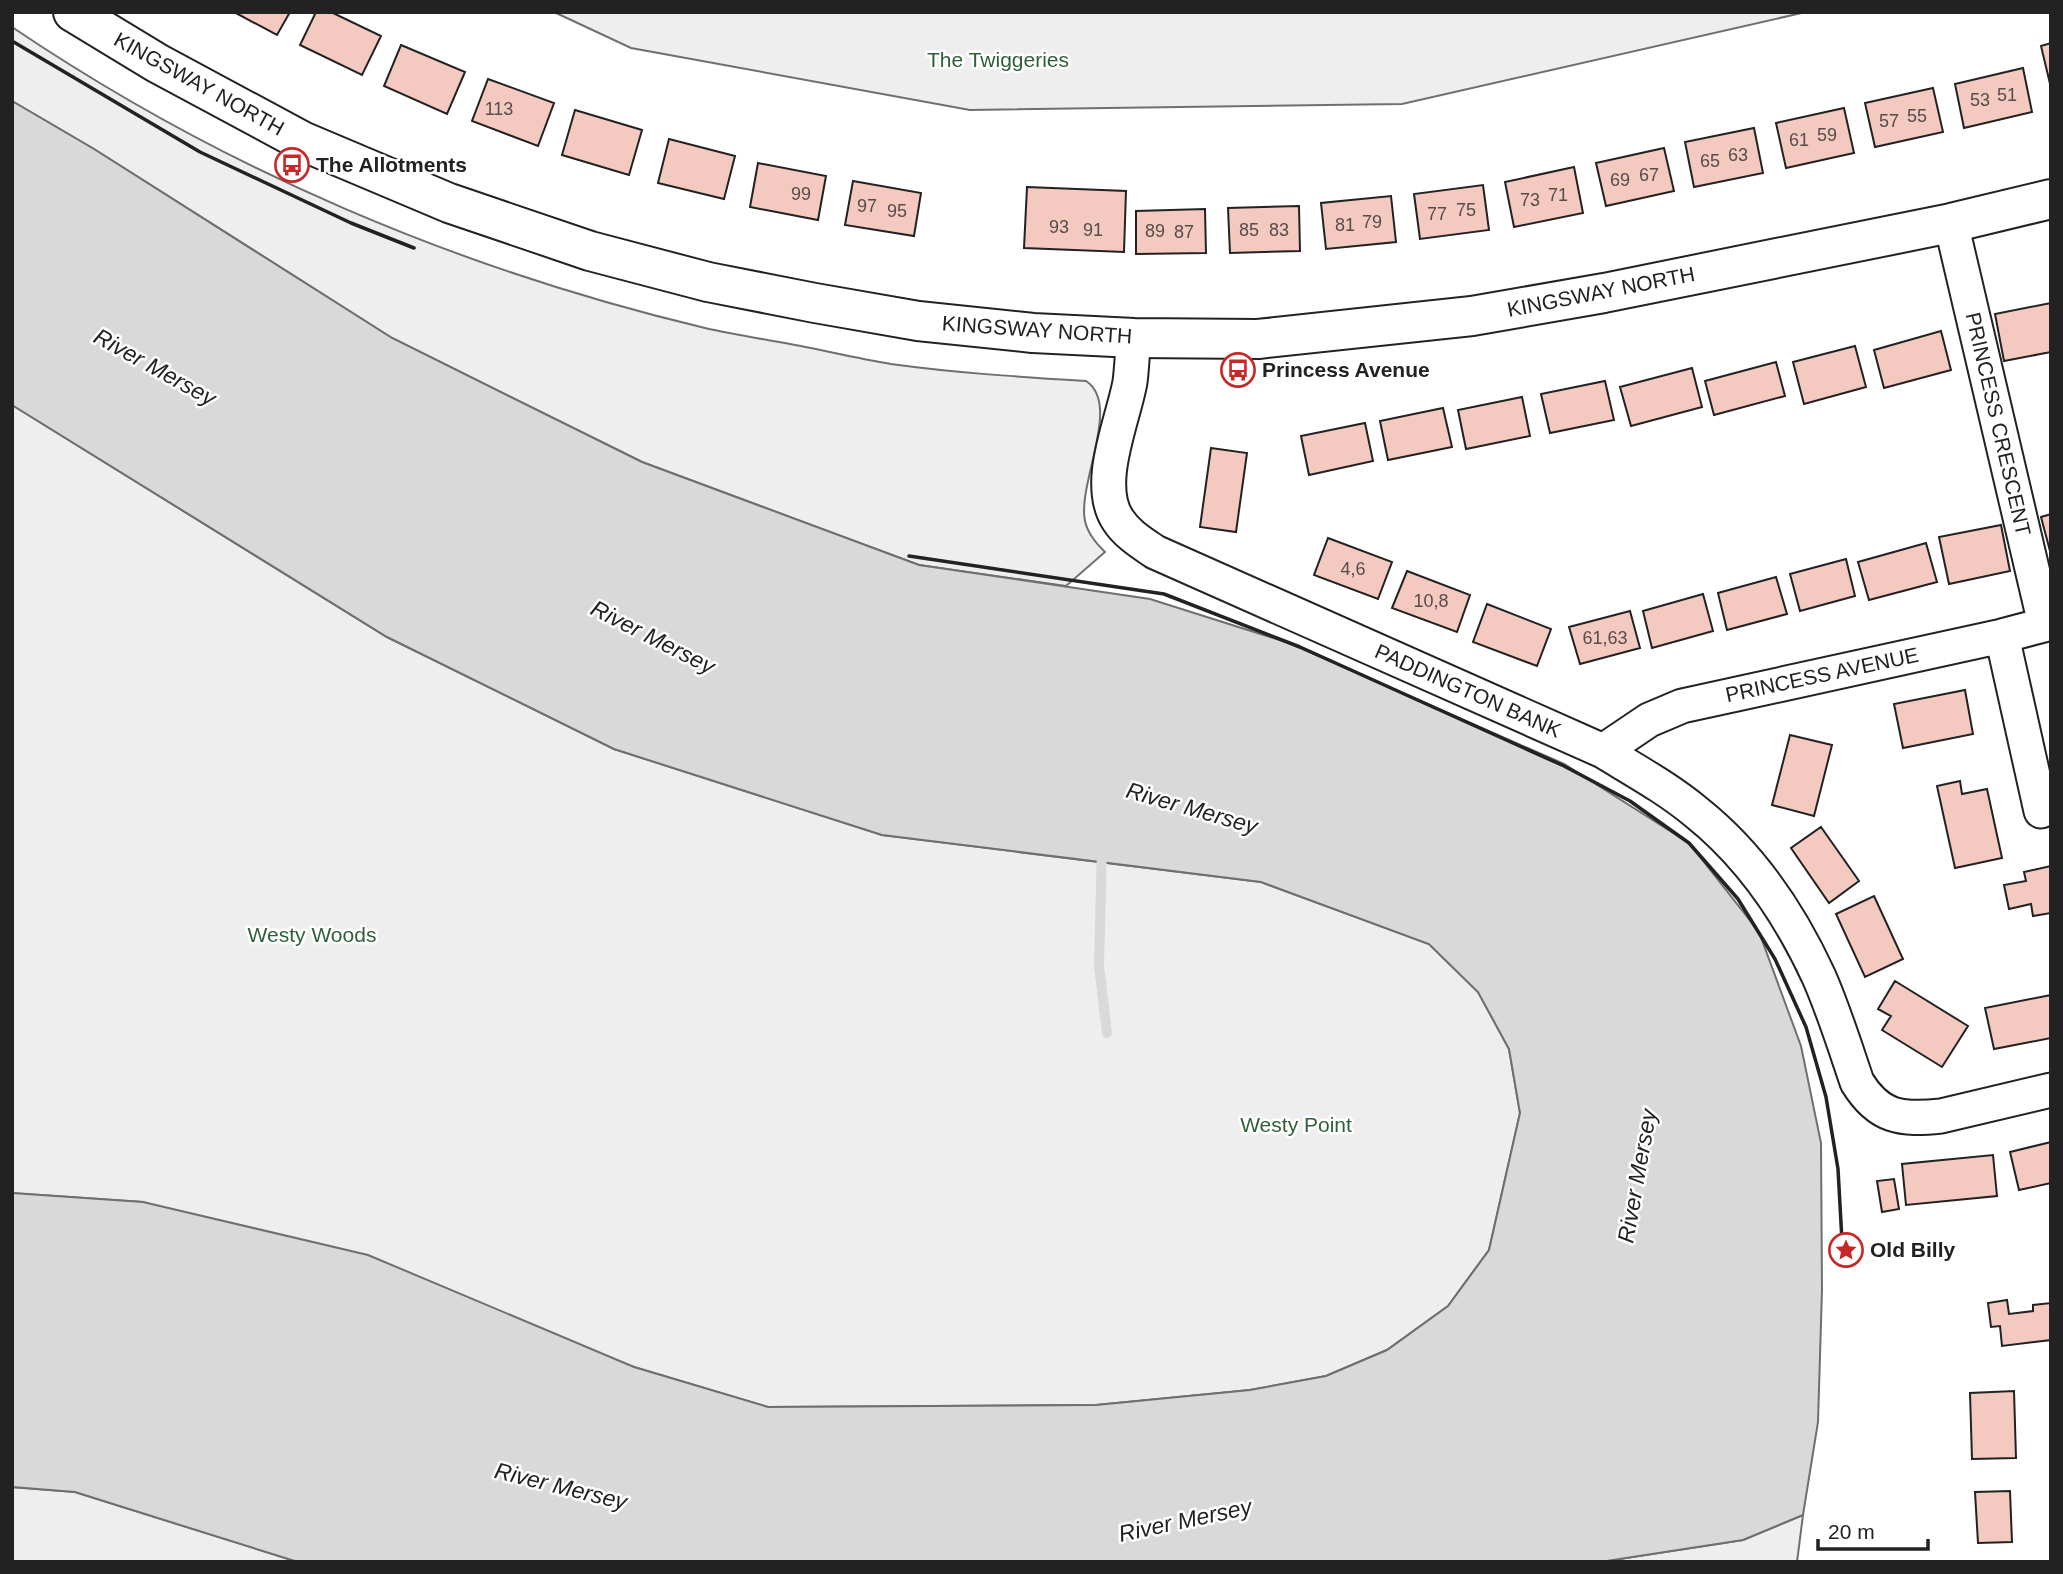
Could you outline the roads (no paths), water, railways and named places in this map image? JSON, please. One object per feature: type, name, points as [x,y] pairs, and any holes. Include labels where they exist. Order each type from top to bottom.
[{"type":"main road","name":"KINGSWAY NORTH","points":[[73,12],[156,63],[302,141],[449,203],[590,251],[708,282],[918,321],[1033,333],[1134,338],[1258,338],[1472,316],[1604,293],[1951,223],[2051,199]]},
{"type":"street","name":"PRINCESS CRESCENT","points":[[1951,223],[2048,624]]},
{"type":"street","name":"PADDINGTON BANK","points":[[1134,338],[1130,381],[1109,474],[1110,498],[1117,519],[1132,536],[1155,552],[1603,751],[1664,788],[1695,811],[1723,835],[1776,900],[1819,978],[1857,1082],[1876,1107],[1909,1118],[1941,1116],[2051,1090]]},
{"type":"street","name":"PRINCESS AVENUE","points":[[1603,751],[1649,720],[1682,706],[2048,624]]},
{"type":"street","points":[[2002,636],[2041,811]]},
{"type":"water","name":"River Mersey","points":[[12,101],[94,149],[392,338],[642,462],[919,565],[1150,599],[1289,643],[1564,764],[1689,843],[1759,932],[1801,1046],[1821,1143],[1822,1290],[1818,1422],[1803,1515],[1743,1540],[1600,1562],[298,1562],[75,1492],[12,1487],[12,1193],[143,1202],[368,1255],[634,1367],[768,1407],[1096,1405],[1250,1390],[1326,1376],[1387,1350],[1448,1306],[1489,1250],[1520,1113],[1509,1049],[1478,992],[1429,944],[1261,882],[882,835],[614,749],[387,637],[12,405]]},
{"type":"waterway","points":[[1102,847],[1099,966],[1107,1033]]},
{"type":"place","name":"The Allotments","points":[[292,165]]},
{"type":"place","name":"Princess Avenue","points":[[1238,370]]},
{"type":"place","name":"Old Billy","points":[[1846,1250]]},
{"type":"park label","name":"The Twiggeries","points":[[998,60]]},
{"type":"park label","name":"Westy Woods","points":[[312,935]]},
{"type":"park label","name":"Westy Point","points":[[1296,1125]]}]
